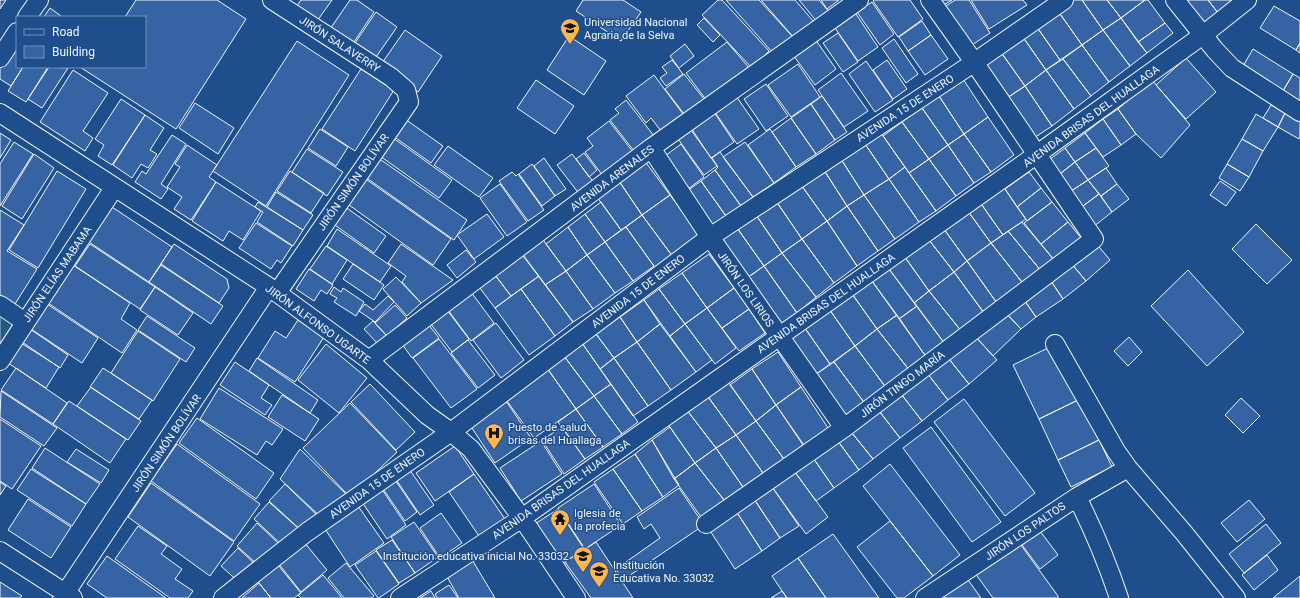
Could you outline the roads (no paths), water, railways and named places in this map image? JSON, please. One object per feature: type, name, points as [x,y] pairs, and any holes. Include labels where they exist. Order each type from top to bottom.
[{"type":"street","points":[[28,16],[39,0]]},
{"type":"street","name":"JIRÓN SALAVERRY","points":[[272,0],[391,77],[406,90]]},
{"type":"street","name":"AVENIDA ARENALES","points":[[369,360],[651,148],[859,0]]},
{"type":"street","points":[[930,0],[975,62],[1036,155]]},
{"type":"street","name":"AVENIDA 15 DE ENERO","points":[[223,598],[307,532],[451,432],[710,237],[975,62],[1064,0]]},
{"type":"street","points":[[1175,0],[1232,68],[1300,112]]},
{"type":"street","name":"AVENIDA BRISAS DEL HUALLAGA","points":[[400,598],[522,518],[1036,155],[1203,35],[1247,0]]},
{"type":"street","points":[[0,58],[16,34]]},
{"type":"street","name":"JIRÓN SIMÓN BOLÍVAR","points":[[67,597],[273,290],[409,102],[406,90]]},
{"type":"street","name":"JIRÓN ALFONSO UGARTE","points":[[0,113],[273,290],[369,360],[426,415],[451,432],[471,449],[522,518],[576,598]]},
{"type":"street","name":"JIRÓN LOS LIRIOS","points":[[651,148],[710,237],[844,428]]},
{"type":"street","name":"JIRÓN TINGO MARÍA","points":[[706,524],[844,428],[1094,239],[1036,155]]},
{"type":"street","name":"JIRÓN ELÍAS MABAMA","points":[[0,361],[114,188]]},
{"type":"street","points":[[0,305],[25,322]]},
{"type":"street","points":[[1055,344],[1116,451],[1128,468],[1184,533],[1236,598]]},
{"type":"street","name":"JIRÓN LOS PALTOS","points":[[925,598],[1076,497],[1128,468]]},
{"type":"street","points":[[1076,497],[1093,529],[1106,560],[1119,598]]},
{"type":"street","points":[[0,551],[67,597]]},
{"type":"place","name":"Universidad Nacional Agraria de la Selva","points":[[570,45]]},
{"type":"place","name":"Puesto de salud brisas del Huallaga","points":[[494,450]]},
{"type":"place","name":"Iglesia de la profecia","points":[[560,536]]},
{"type":"place","name":"Institución educativa inicial No. 33032","points":[[583,573]]},
{"type":"place","name":"Institución Educativa No. 33032","points":[[599,588]]}]
